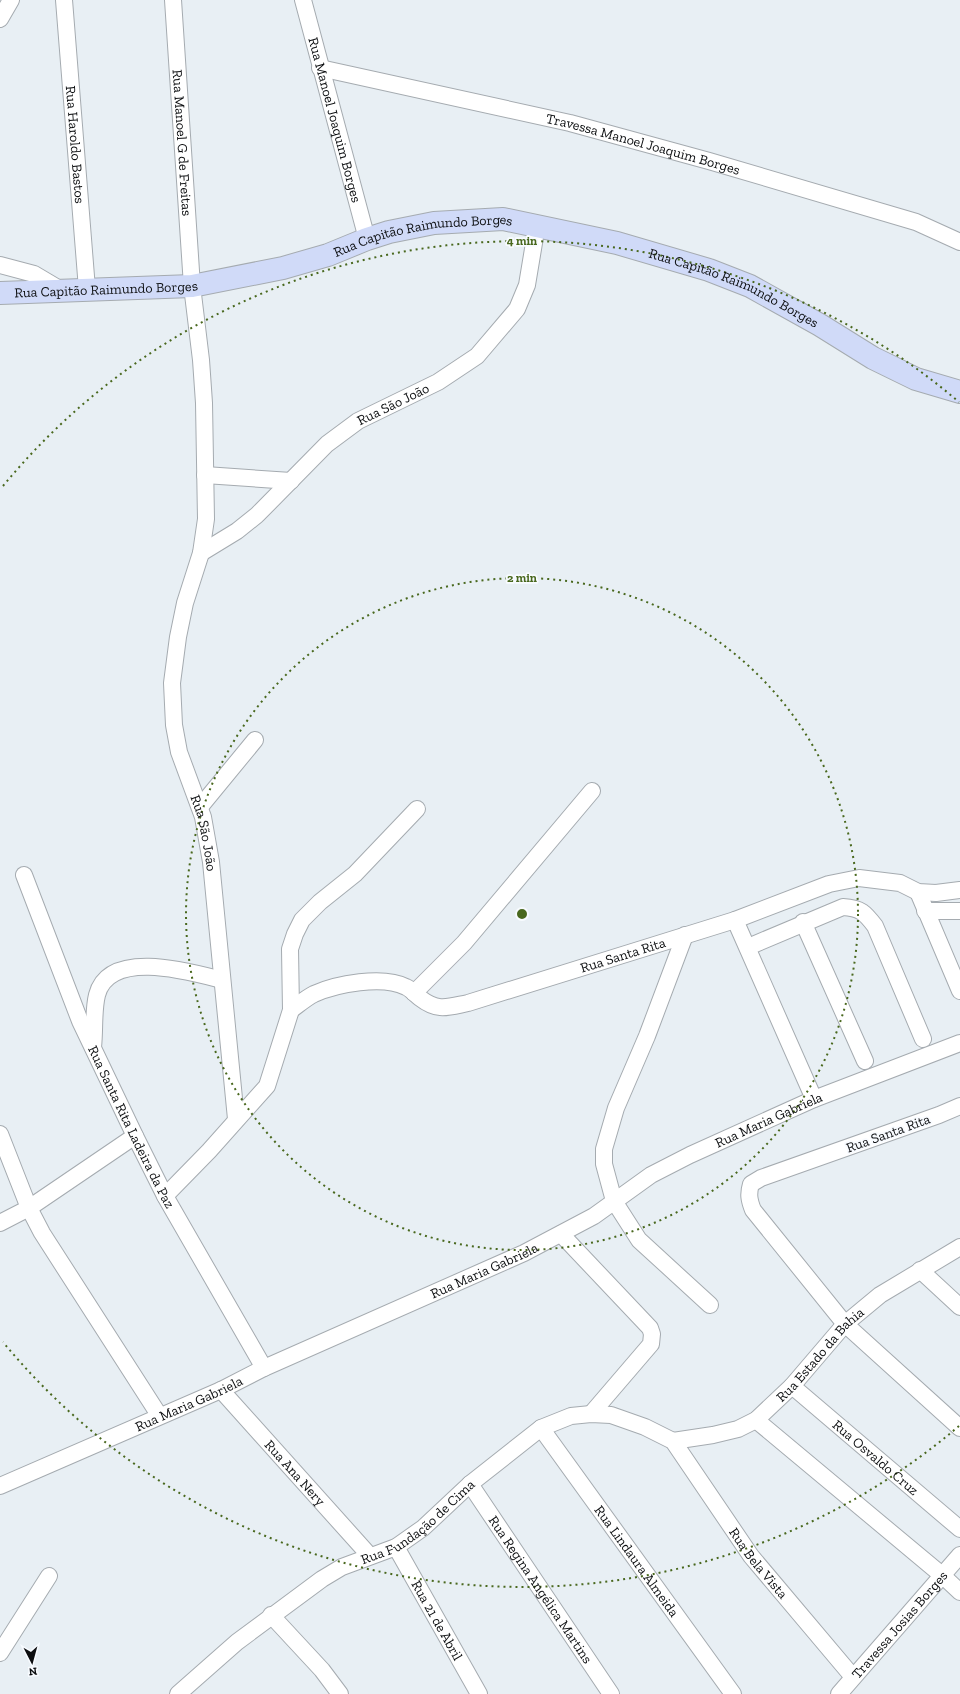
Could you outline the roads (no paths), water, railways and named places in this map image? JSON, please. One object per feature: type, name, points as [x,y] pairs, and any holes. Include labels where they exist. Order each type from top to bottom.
[{"type":"street","points":[[0,19],[11,0]]},
{"type":"street","name":"Rua Haroldo Bastos","points":[[64,0],[87,289]]},
{"type":"street","name":"Rua Manoel G de Freitas","points":[[173,0],[192,286]]},
{"type":"street","name":"Rua Manoel Joaquim Borges","points":[[303,0],[367,239]]},
{"type":"street","name":"Travessa Manoel Joaquim Borges","points":[[320,68],[570,123],[694,157],[916,222],[960,242]]},
{"type":"street","name":"Rua Capitão Raimundo Borges","points":[[0,293],[192,286],[283,268],[328,255],[367,239],[389,232],[434,223],[503,219],[617,243],[716,272],[750,286],[820,325],[873,358],[916,379],[960,392]]},
{"type":"street","name":"Rua São João","points":[[200,553],[237,531],[257,515],[327,444],[358,421],[438,382],[477,356],[517,309],[527,285],[537,225]]},
{"type":"street","points":[[0,265],[34,274],[61,290]]},
{"type":"street","name":"Rua São João","points":[[192,286],[201,360],[206,519],[200,553],[185,603],[178,636],[172,682],[174,725],[179,752],[200,808],[211,862],[236,1119]]},
{"type":"street","points":[[205,475],[291,481]]},
{"type":"street","points":[[200,808],[255,740]]},
{"type":"street","points":[[414,993],[464,943],[592,790]]},
{"type":"street","points":[[165,1196],[209,1151],[267,1086],[291,1010],[290,949],[302,920],[320,902],[355,874],[417,809]]},
{"type":"street","name":"Rua Santa Rita Ladeira da Paz","points":[[24,875],[78,1014],[93,1049],[135,1136],[165,1196],[264,1368]]},
{"type":"street","name":"Rua Santa Rita","points":[[291,1010],[313,995],[347,984],[392,982],[407,987],[432,1006],[443,1008],[468,1003],[735,920],[829,884],[858,878],[900,883],[918,892],[936,893],[960,890]]},
{"type":"street","points":[[918,892],[960,991]]},
{"type":"street","points":[[748,947],[804,922],[844,907],[856,907],[867,916],[875,926],[923,1039]]},
{"type":"street","points":[[925,911],[960,911]]},
{"type":"street","points":[[735,920],[814,1098]]},
{"type":"street","points":[[804,922],[865,1061]]},
{"type":"street","points":[[685,935],[647,1036],[616,1108],[604,1149],[604,1164],[614,1201],[639,1240],[710,1305]]},
{"type":"street","points":[[93,1049],[98,994],[105,979],[120,971],[144,966],[176,969],[222,980]]},
{"type":"street","name":"Rua Maria Gabriela","points":[[0,1486],[159,1415],[221,1390],[264,1368],[524,1254],[560,1234],[568,1232],[594,1216],[651,1175],[690,1155],[814,1098],[960,1043]]},
{"type":"street","name":"Rua Santa Rita","points":[[845,1324],[753,1210],[748,1192],[751,1184],[761,1178],[939,1115],[960,1106]]},
{"type":"street","points":[[0,1134],[29,1208],[65,1270],[159,1415]]},
{"type":"street","points":[[0,1224],[29,1208],[135,1136]]},
{"type":"street","points":[[560,1234],[650,1328],[652,1334],[651,1344],[591,1414]]},
{"type":"street","name":"Rua Estado da Bahia","points":[[673,1441],[713,1436],[738,1429],[756,1420],[792,1386],[845,1324],[880,1295],[960,1247]]},
{"type":"street","points":[[920,1270],[960,1307]]},
{"type":"street","points":[[845,1324],[960,1428]]},
{"type":"street","name":"Rua Osvaldo Cruz","points":[[792,1386],[960,1529]]},
{"type":"street","name":"Rua Ana Nery","points":[[221,1390],[370,1556]]},
{"type":"street","name":"Rua Fundação de Cima","points":[[178,1694],[237,1642],[271,1615],[322,1579],[342,1568],[396,1547],[422,1528],[470,1484],[541,1428],[571,1416],[591,1414],[611,1415],[645,1427],[673,1441]]},
{"type":"street","points":[[756,1420],[943,1576],[960,1592]]},
{"type":"street","name":"Rua Lindaura Almeida","points":[[541,1428],[734,1694]]},
{"type":"street","name":"Rua Bela Vista","points":[[673,1441],[751,1556],[853,1677]]},
{"type":"street","name":"Rua Regina Angélica Martins","points":[[470,1484],[611,1694]]},
{"type":"street","name":"Rua 21 de Abril","points":[[396,1547],[479,1694]]},
{"type":"street","name":"Travessa Josias Borges","points":[[839,1694],[960,1555]]},
{"type":"street","points":[[0,1653],[49,1576]]},
{"type":"street","points":[[271,1615],[322,1670],[340,1694]]}]
